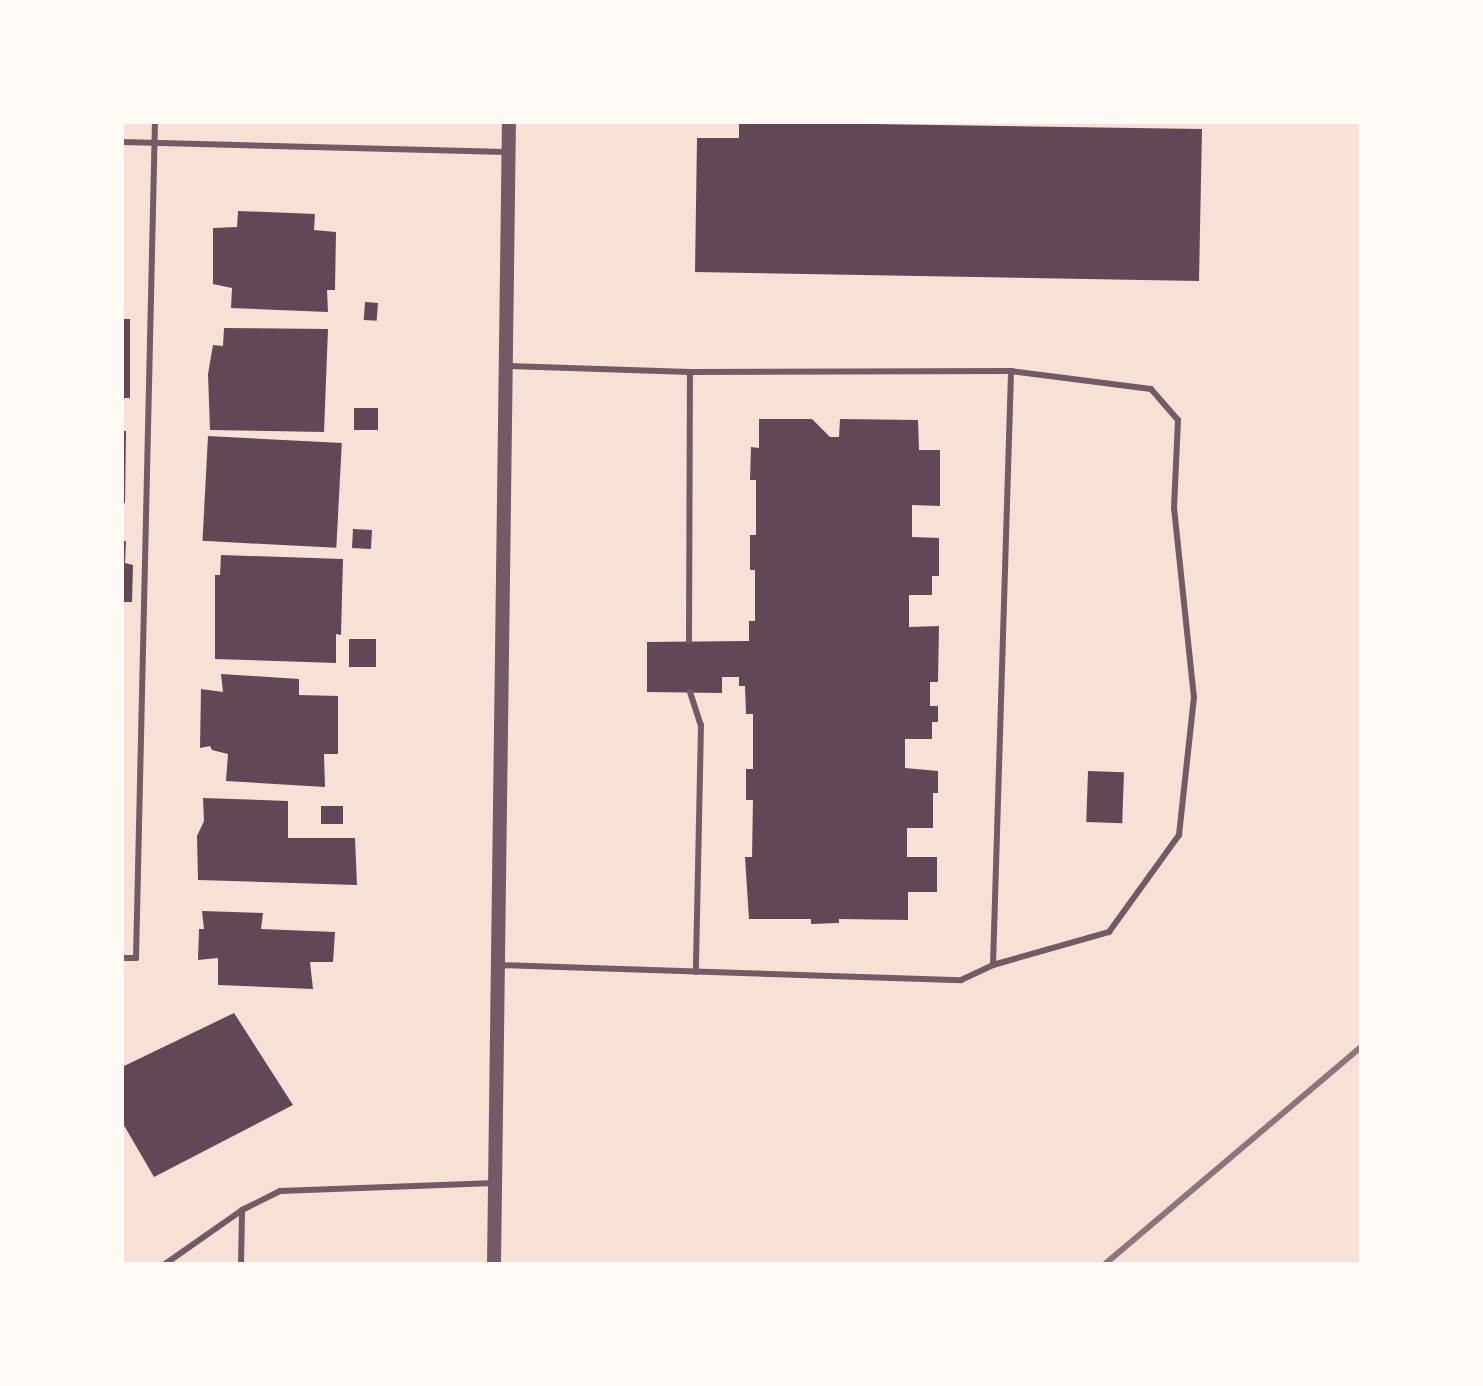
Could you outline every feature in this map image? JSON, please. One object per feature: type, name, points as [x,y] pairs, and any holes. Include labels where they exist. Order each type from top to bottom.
[{"type":"street","points":[[494,1264],[509,122]]},
{"type":"lane","points":[[122,958],[136,958],[155,122]]},
{"type":"lane","points":[[122,142],[509,152]]},
{"type":"lane","points":[[498,965],[961,980],[993,965],[1109,932],[1179,835],[1194,698],[1174,508],[1178,420],[1151,389],[1011,371],[690,372],[506,366]]},
{"type":"lane","points":[[993,965],[1011,371]]},
{"type":"lane","points":[[689,641],[690,372]]},
{"type":"lane","points":[[690,692],[701,725],[696,972]]},
{"type":"lane","points":[[165,1264],[242,1210],[280,1191],[495,1183]]},
{"type":"lane","points":[[241,1264],[242,1210]]},
{"type":"building","points":[[739,122],[1202,129],[1199,281],[695,272],[697,138],[739,138]]},
{"type":"building","points":[[238,211],[315,214],[314,230],[336,232],[335,290],[327,290],[328,312],[231,308],[232,288],[213,284],[213,228],[237,227]]},
{"type":"building","points":[[365,302],[378,303],[377,321],[364,320]]},
{"type":"building","points":[[122,319],[130,319],[130,398],[122,398]]},
{"type":"building","points":[[224,328],[328,329],[324,432],[210,430],[208,374],[213,345],[223,346]]},
{"type":"building","points":[[354,408],[378,408],[378,430],[354,430]]},
{"type":"building","points":[[759,419],[812,419],[830,437],[839,437],[840,419],[918,420],[919,450],[940,450],[940,506],[912,505],[912,537],[939,538],[939,576],[932,576],[932,595],[909,595],[909,627],[939,626],[938,682],[930,682],[930,706],[938,706],[938,722],[932,722],[932,739],[905,739],[905,768],[938,771],[938,793],[933,793],[933,828],[907,828],[907,857],[937,857],[937,892],[908,892],[908,920],[839,919],[839,923],[811,924],[811,919],[749,919],[745,857],[752,857],[753,800],[746,800],[746,769],[753,769],[753,714],[746,714],[745,686],[739,686],[739,677],[722,677],[722,693],[647,692],[647,642],[749,641],[749,621],[755,621],[755,570],[750,570],[750,535],[756,535],[756,480],[750,480],[751,447],[759,448]]},
{"type":"building","points":[[122,431],[126,431],[125,503],[122,503]]},
{"type":"building","points":[[208,436],[342,443],[336,548],[203,541]]},
{"type":"building","points":[[353,529],[372,530],[371,549],[352,548]]},
{"type":"building","points":[[122,541],[126,541],[125,563],[133,565],[132,602],[122,602]]},
{"type":"building","points":[[221,555],[343,559],[341,635],[336,634],[336,663],[215,659],[215,575],[220,575]]},
{"type":"building","points":[[349,639],[376,639],[376,667],[349,667]]},
{"type":"building","points":[[221,674],[299,679],[299,695],[338,696],[338,754],[324,754],[325,787],[226,781],[228,754],[212,750],[210,746],[200,748],[201,689],[223,692]]},
{"type":"building","points":[[1088,771],[1124,772],[1122,823],[1086,822]]},
{"type":"building","points":[[203,798],[288,801],[288,838],[355,838],[357,885],[198,880],[197,836],[204,821]]},
{"type":"building","points":[[321,806],[343,806],[343,824],[321,824]]},
{"type":"building","points":[[202,911],[263,913],[261,929],[335,932],[333,962],[310,962],[313,989],[218,985],[218,958],[198,960],[199,929],[204,929]]},
{"type":"building","points":[[234,1013],[293,1105],[154,1177],[122,1122],[122,1067]]},
{"type":"railway","points":[[1105,1264],[1361,1047]]}]
